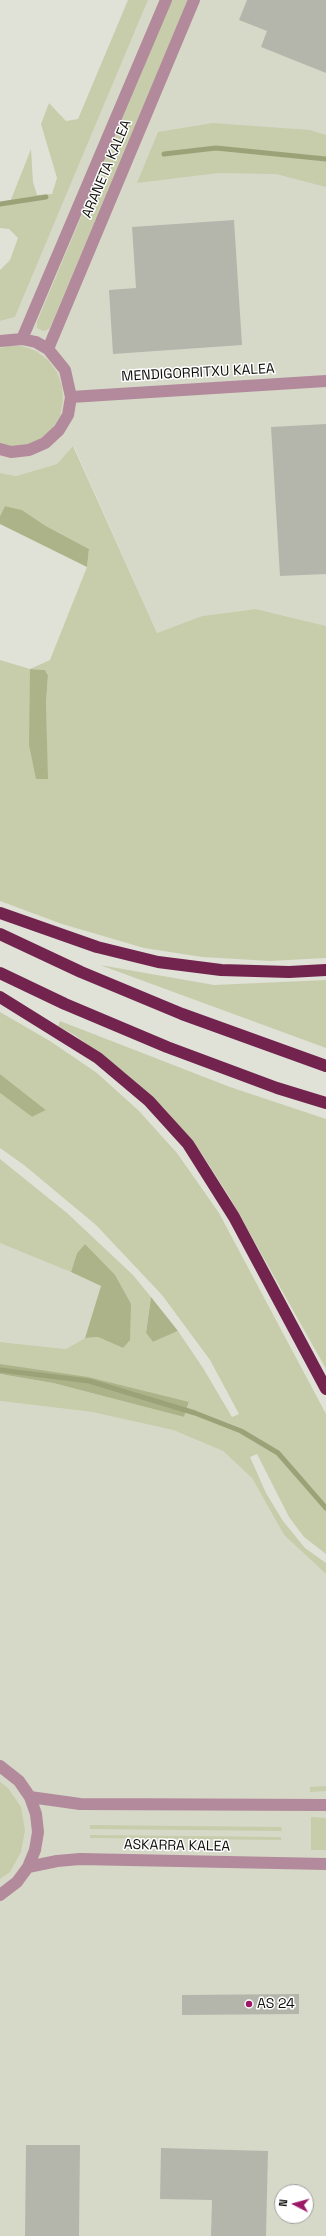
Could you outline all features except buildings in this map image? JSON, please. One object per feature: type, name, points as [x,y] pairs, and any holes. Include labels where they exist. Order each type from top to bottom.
[{"type":"highway","points":[[0,913],[97,947],[158,962],[221,970],[289,972],[326,970]]},
{"type":"highway","points":[[0,934],[81,972],[182,1014],[326,1066]]},
{"type":"highway","points":[[0,973],[65,1004],[167,1047],[277,1088],[326,1103]]},
{"type":"highway","points":[[0,997],[98,1058],[149,1101],[188,1144],[234,1217],[326,1389]]},
{"type":"street","name":"ARANETA KALEA","points":[[22,339],[166,0]]},
{"type":"street","name":"ARANETA KALEA","points":[[48,349],[194,0]]},
{"type":"street","points":[[0,341],[22,339],[36,342],[48,349],[65,370],[71,397],[65,420],[59,430],[45,443],[29,450],[11,452],[0,450]]},
{"type":"street","name":"MENDIGORRITXU KALEA","points":[[71,397],[326,380]]},
{"type":"street","points":[[0,1766],[19,1781],[30,1797],[36,1814],[38,1832],[35,1850],[28,1867],[17,1882],[0,1895]]},
{"type":"street","points":[[30,1797],[80,1804],[326,1805]]},
{"type":"street","name":"ASKARRA KALEA","points":[[28,1867],[57,1861],[80,1859],[326,1864]]},
{"type":"shaded area","points":[[148,0],[326,0],[326,626],[256,609],[202,616],[157,633],[74,446],[57,464],[16,476],[0,473],[0,321],[15,317]]},
{"type":"shaded area","points":[[0,1243],[39,1257],[101,1286],[85,1338],[66,1349],[0,1342]]},
{"type":"shaded area","points":[[0,1401],[92,1412],[173,1430],[223,1451],[252,1478],[284,1535],[326,1574],[326,2236],[0,2236]]},
{"type":"green space","points":[[128,0],[148,0],[15,317],[0,321],[0,270],[10,260],[18,238],[9,229],[0,228],[0,204],[10,202],[31,149],[33,182],[37,195],[52,194],[57,178],[41,124],[49,103],[66,121],[78,119]]},
{"type":"green space","points":[[172,0],[188,0],[53,321],[49,329],[44,331],[37,328],[37,322]]},
{"type":"green space","points":[[213,123],[310,130],[326,135],[326,187],[276,174],[218,173],[137,183],[158,132]]},
{"type":"green space","points":[[7,346],[22,346],[36,351],[48,360],[57,372],[62,386],[63,401],[60,416],[52,429],[40,439],[27,445],[12,447],[0,445],[0,348]]},
{"type":"green space","points":[[73,446],[157,633],[202,616],[256,609],[326,626],[326,958],[270,961],[202,957],[144,948],[62,924],[0,901],[0,660],[30,669],[50,660],[87,567],[89,549],[46,526],[22,510],[5,506],[0,516],[0,473],[16,476],[57,464]],"holes":[[[30,669],[45,670],[48,674],[46,703],[47,779],[36,779]]]},
{"type":"green space","points":[[5,506],[22,510],[46,526],[89,549],[87,567],[0,524],[0,516]]},
{"type":"green space","points":[[30,669],[45,670],[48,675],[46,703],[48,779],[36,779],[29,745]]},
{"type":"green space","points":[[100,965],[214,985],[326,980],[326,1048]]},
{"type":"green space","points":[[0,1012],[50,1041],[97,1073],[139,1111],[177,1153],[219,1213],[326,1414],[326,1554],[304,1537],[289,1517],[257,1454],[250,1457],[266,1493],[283,1521],[305,1548],[326,1563],[326,1574],[284,1535],[252,1478],[223,1451],[173,1430],[92,1412],[0,1401],[0,1374],[53,1383],[184,1417],[189,1403],[0,1364],[0,1342],[66,1349],[85,1338],[98,1337],[123,1348],[98,1260],[85,1244],[77,1253],[71,1272],[0,1243],[0,1159],[67,1213],[133,1275],[151,1297],[146,1333],[153,1342],[178,1331],[203,1368],[232,1417],[239,1414],[210,1360],[162,1295],[96,1225],[24,1165],[0,1148],[0,1093],[32,1117],[46,1110],[0,1074]]},
{"type":"green space","points":[[60,1021],[230,1087],[326,1119],[326,1369],[230,1198],[202,1154],[164,1108],[126,1074],[76,1036],[58,1026]]},
{"type":"green space","points":[[0,1074],[46,1110],[32,1117],[0,1093]]},
{"type":"green space","points":[[85,1244],[115,1275],[131,1304],[130,1340],[123,1348],[98,1337],[85,1338],[101,1286],[71,1272],[77,1253]]},
{"type":"green space","points":[[151,1297],[178,1331],[153,1342],[146,1333]]},
{"type":"green space","points":[[0,1364],[88,1377],[189,1402],[184,1417],[53,1383],[0,1374]]},
{"type":"green space","points":[[0,1782],[8,1788],[21,1807],[25,1830],[21,1852],[10,1872],[0,1879]]},
{"type":"green space","points":[[326,1786],[326,1791],[310,1792],[310,1787]]},
{"type":"green space","points":[[311,1817],[326,1818],[326,1850],[311,1850]]},
{"type":"green space","points":[[90,1825],[281,1827],[282,1831],[90,1829]]},
{"type":"green space","points":[[90,1835],[281,1837],[281,1840],[90,1838]]},
{"type":"waterway","points":[[164,154],[216,148],[326,159]]},
{"type":"waterway","points":[[0,204],[46,197]]},
{"type":"waterway","points":[[0,1370],[89,1381],[195,1413],[241,1431],[278,1453],[326,1508]]},
{"type":"place","name":"AS 24","points":[[249,2004]]}]
